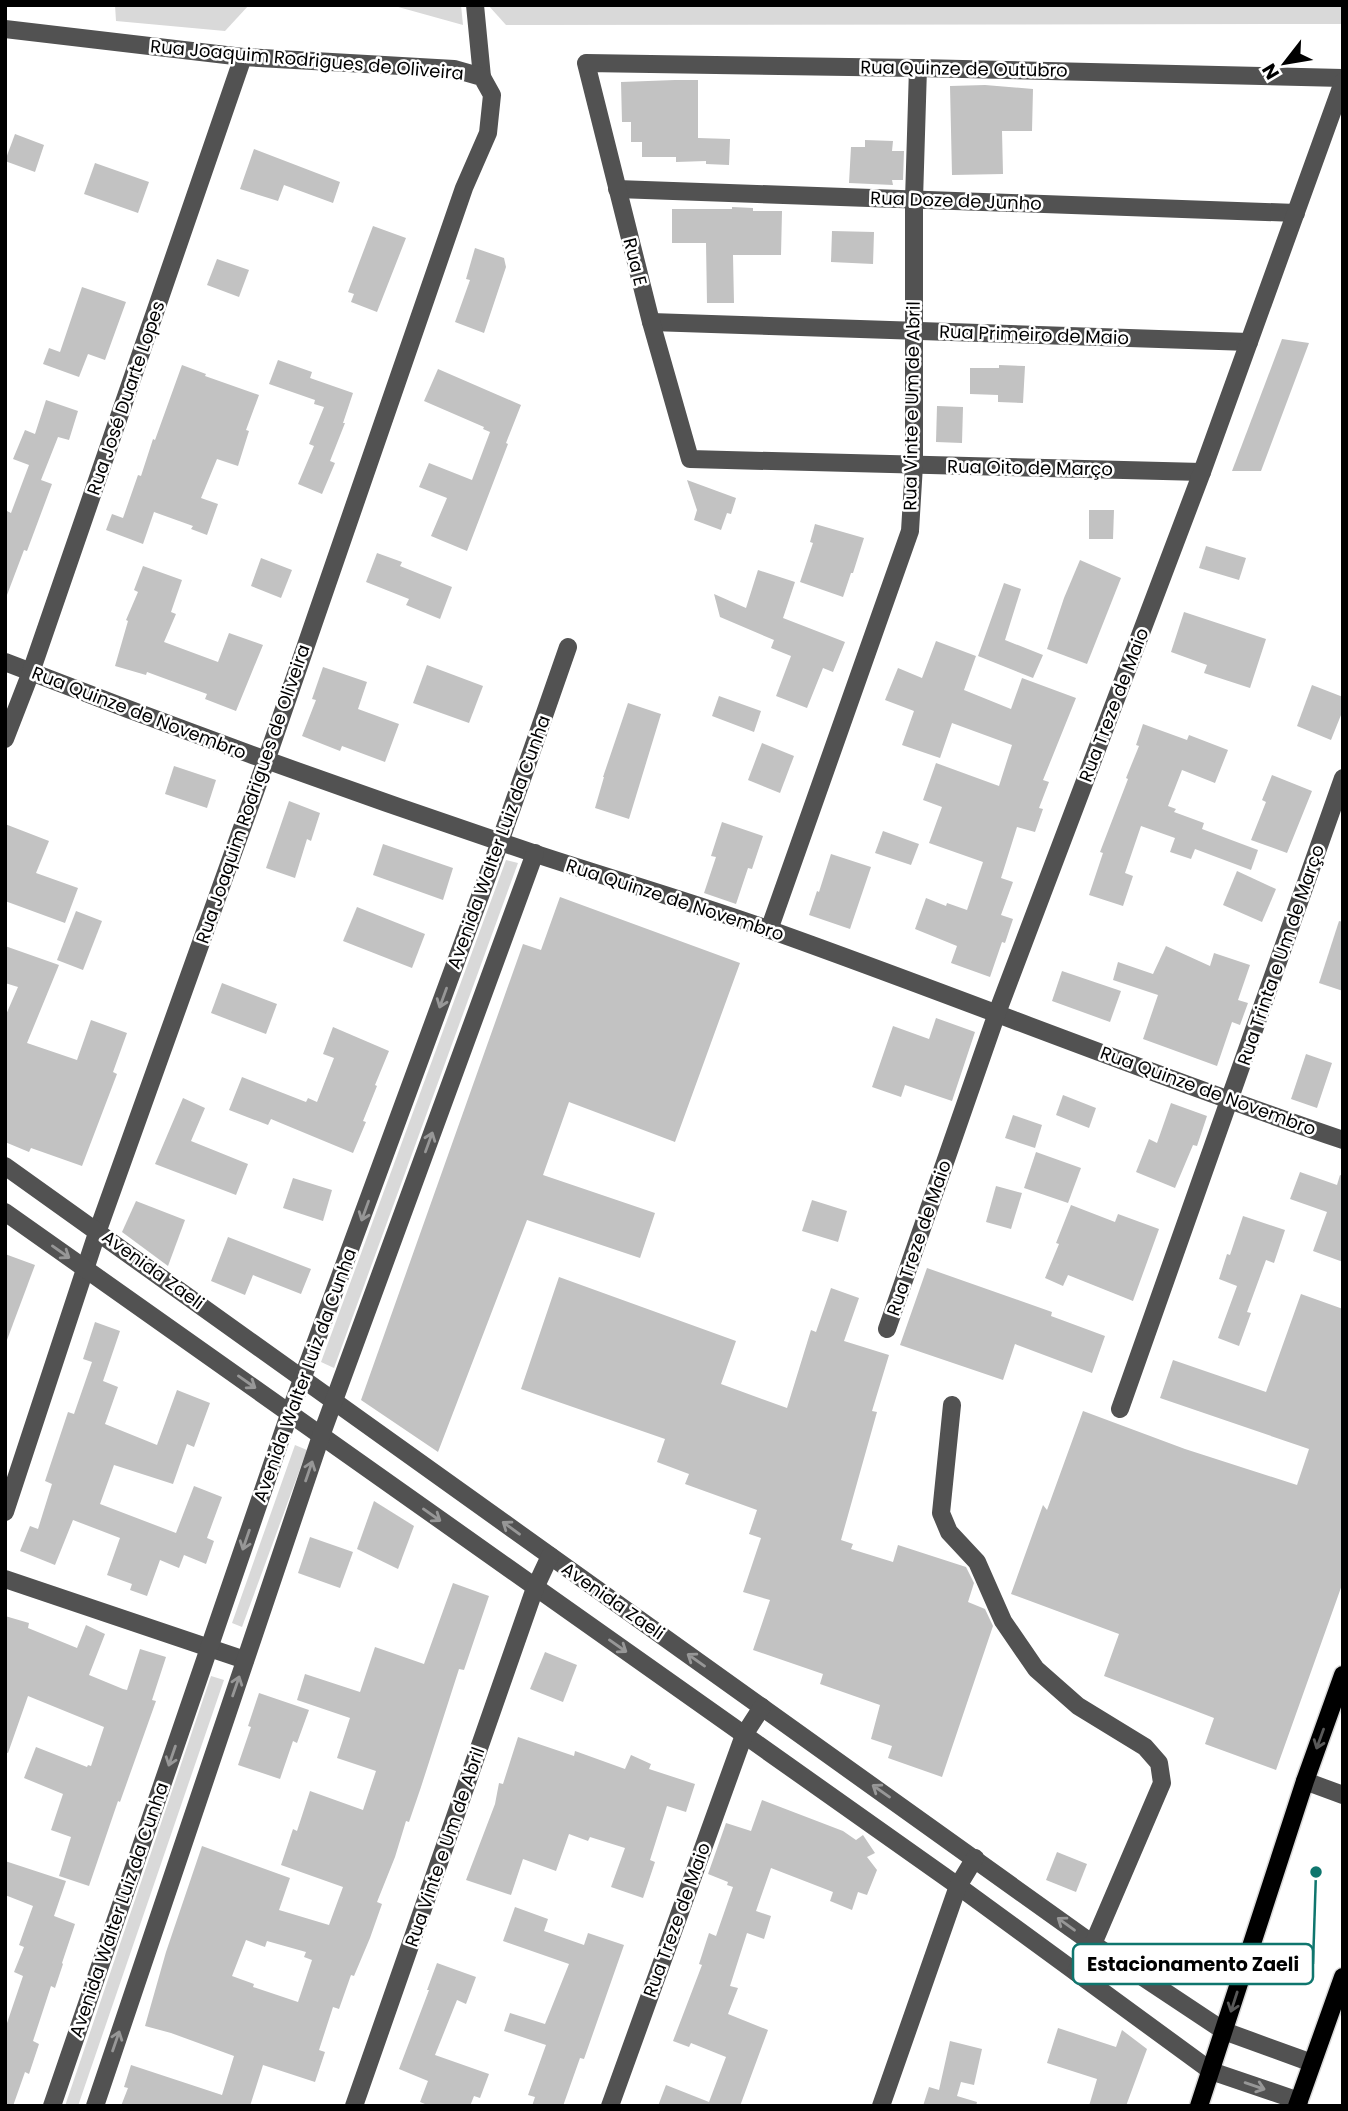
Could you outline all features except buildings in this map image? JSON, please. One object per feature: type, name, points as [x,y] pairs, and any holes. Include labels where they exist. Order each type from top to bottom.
[{"type":"main road","points":[[1199,2106],[1305,1781],[1343,1675]]},
{"type":"main road","points":[[1298,2104],[1343,1977]]},
{"type":"street","name":"Rua Joaquim Rodrigues de Oliveira","points":[[5,1512],[97,1230],[266,761],[464,188],[488,133],[492,95],[482,77],[475,5]]},
{"type":"street","name":"Rua Joaquim Rodrigues de Oliveira","points":[[5,29],[243,57],[454,69],[482,77]]},
{"type":"street","name":"Rua José Duarte Lopes","points":[[5,739],[31,672],[243,57]]},
{"type":"street","name":"Rua Quinze de Outubro","points":[[586,63],[918,68],[1343,80]]},
{"type":"street","name":"Rua E","points":[[586,63],[651,322],[690,459]]},
{"type":"street","name":"Rua Vinte e Um de Abril","points":[[769,930],[910,531],[914,465],[914,200],[918,68]]},
{"type":"street","name":"Rua Treze de Maio","points":[[887,1329],[997,1013],[1202,472],[1343,80]]},
{"type":"street","name":"Rua Doze de Junho","points":[[617,189],[1296,213]]},
{"type":"street","name":"Rua Primeiro de Maio","points":[[651,322],[1249,342]]},
{"type":"street","name":"Rua Oito de Março","points":[[690,459],[1202,472]]},
{"type":"street","name":"Avenida Walter Luiz da Cunha","points":[[52,2106],[290,1412],[500,842],[568,647]]},
{"type":"street","name":"Rua Quinze de Novembro","points":[[5,662],[266,761],[500,842],[769,930],[1230,1101],[1343,1140]]},
{"type":"street","name":"Rua Trinta e Um de Março","points":[[1120,1409],[1343,778]]},
{"type":"street","name":"Avenida Walter Luiz da Cunha","points":[[95,2106],[333,1400],[535,853]]},
{"type":"street","name":"Avenida Zaeli","points":[[5,1166],[1093,1944],[1224,2031],[1312,2063]]},
{"type":"street","name":"Avenida Zaeli","points":[[5,1212],[958,1886],[1211,2071],[1298,2104]]},
{"type":"street","points":[[952,1405],[940,1513],[949,1532],[977,1562],[1003,1621],[1036,1669],[1078,1706],[1145,1747],[1158,1763],[1162,1783],[1093,1944],[1076,1972]]},
{"type":"street","name":"Rua Vinte e Um de Abril","points":[[354,2106],[536,1588],[551,1556]]},
{"type":"street","points":[[5,1579],[245,1660]]},
{"type":"street","name":"Rua Treze de Maio","points":[[610,2106],[744,1735],[762,1706]]},
{"type":"street","points":[[1305,1781],[1343,1795]]},
{"type":"street","points":[[881,2106],[958,1886],[975,1858]]},
{"type":"shaded area","points":[[115,5],[249,5],[225,31],[116,21]]},
{"type":"shaded area","points":[[391,5],[461,5],[463,25]]},
{"type":"shaded area","points":[[488,5],[1343,5],[1343,24],[506,25]]},
{"type":"shaded area","points":[[506,860],[518,863],[334,1368],[321,1362]]},
{"type":"shaded area","points":[[295,1445],[307,1450],[242,1627],[232,1623]]},
{"type":"shaded area","points":[[211,1676],[224,1680],[78,2106],[65,2106]]},
{"type":"place","name":"Estacionamento Zaeli","points":[[1316,1872]]}]
